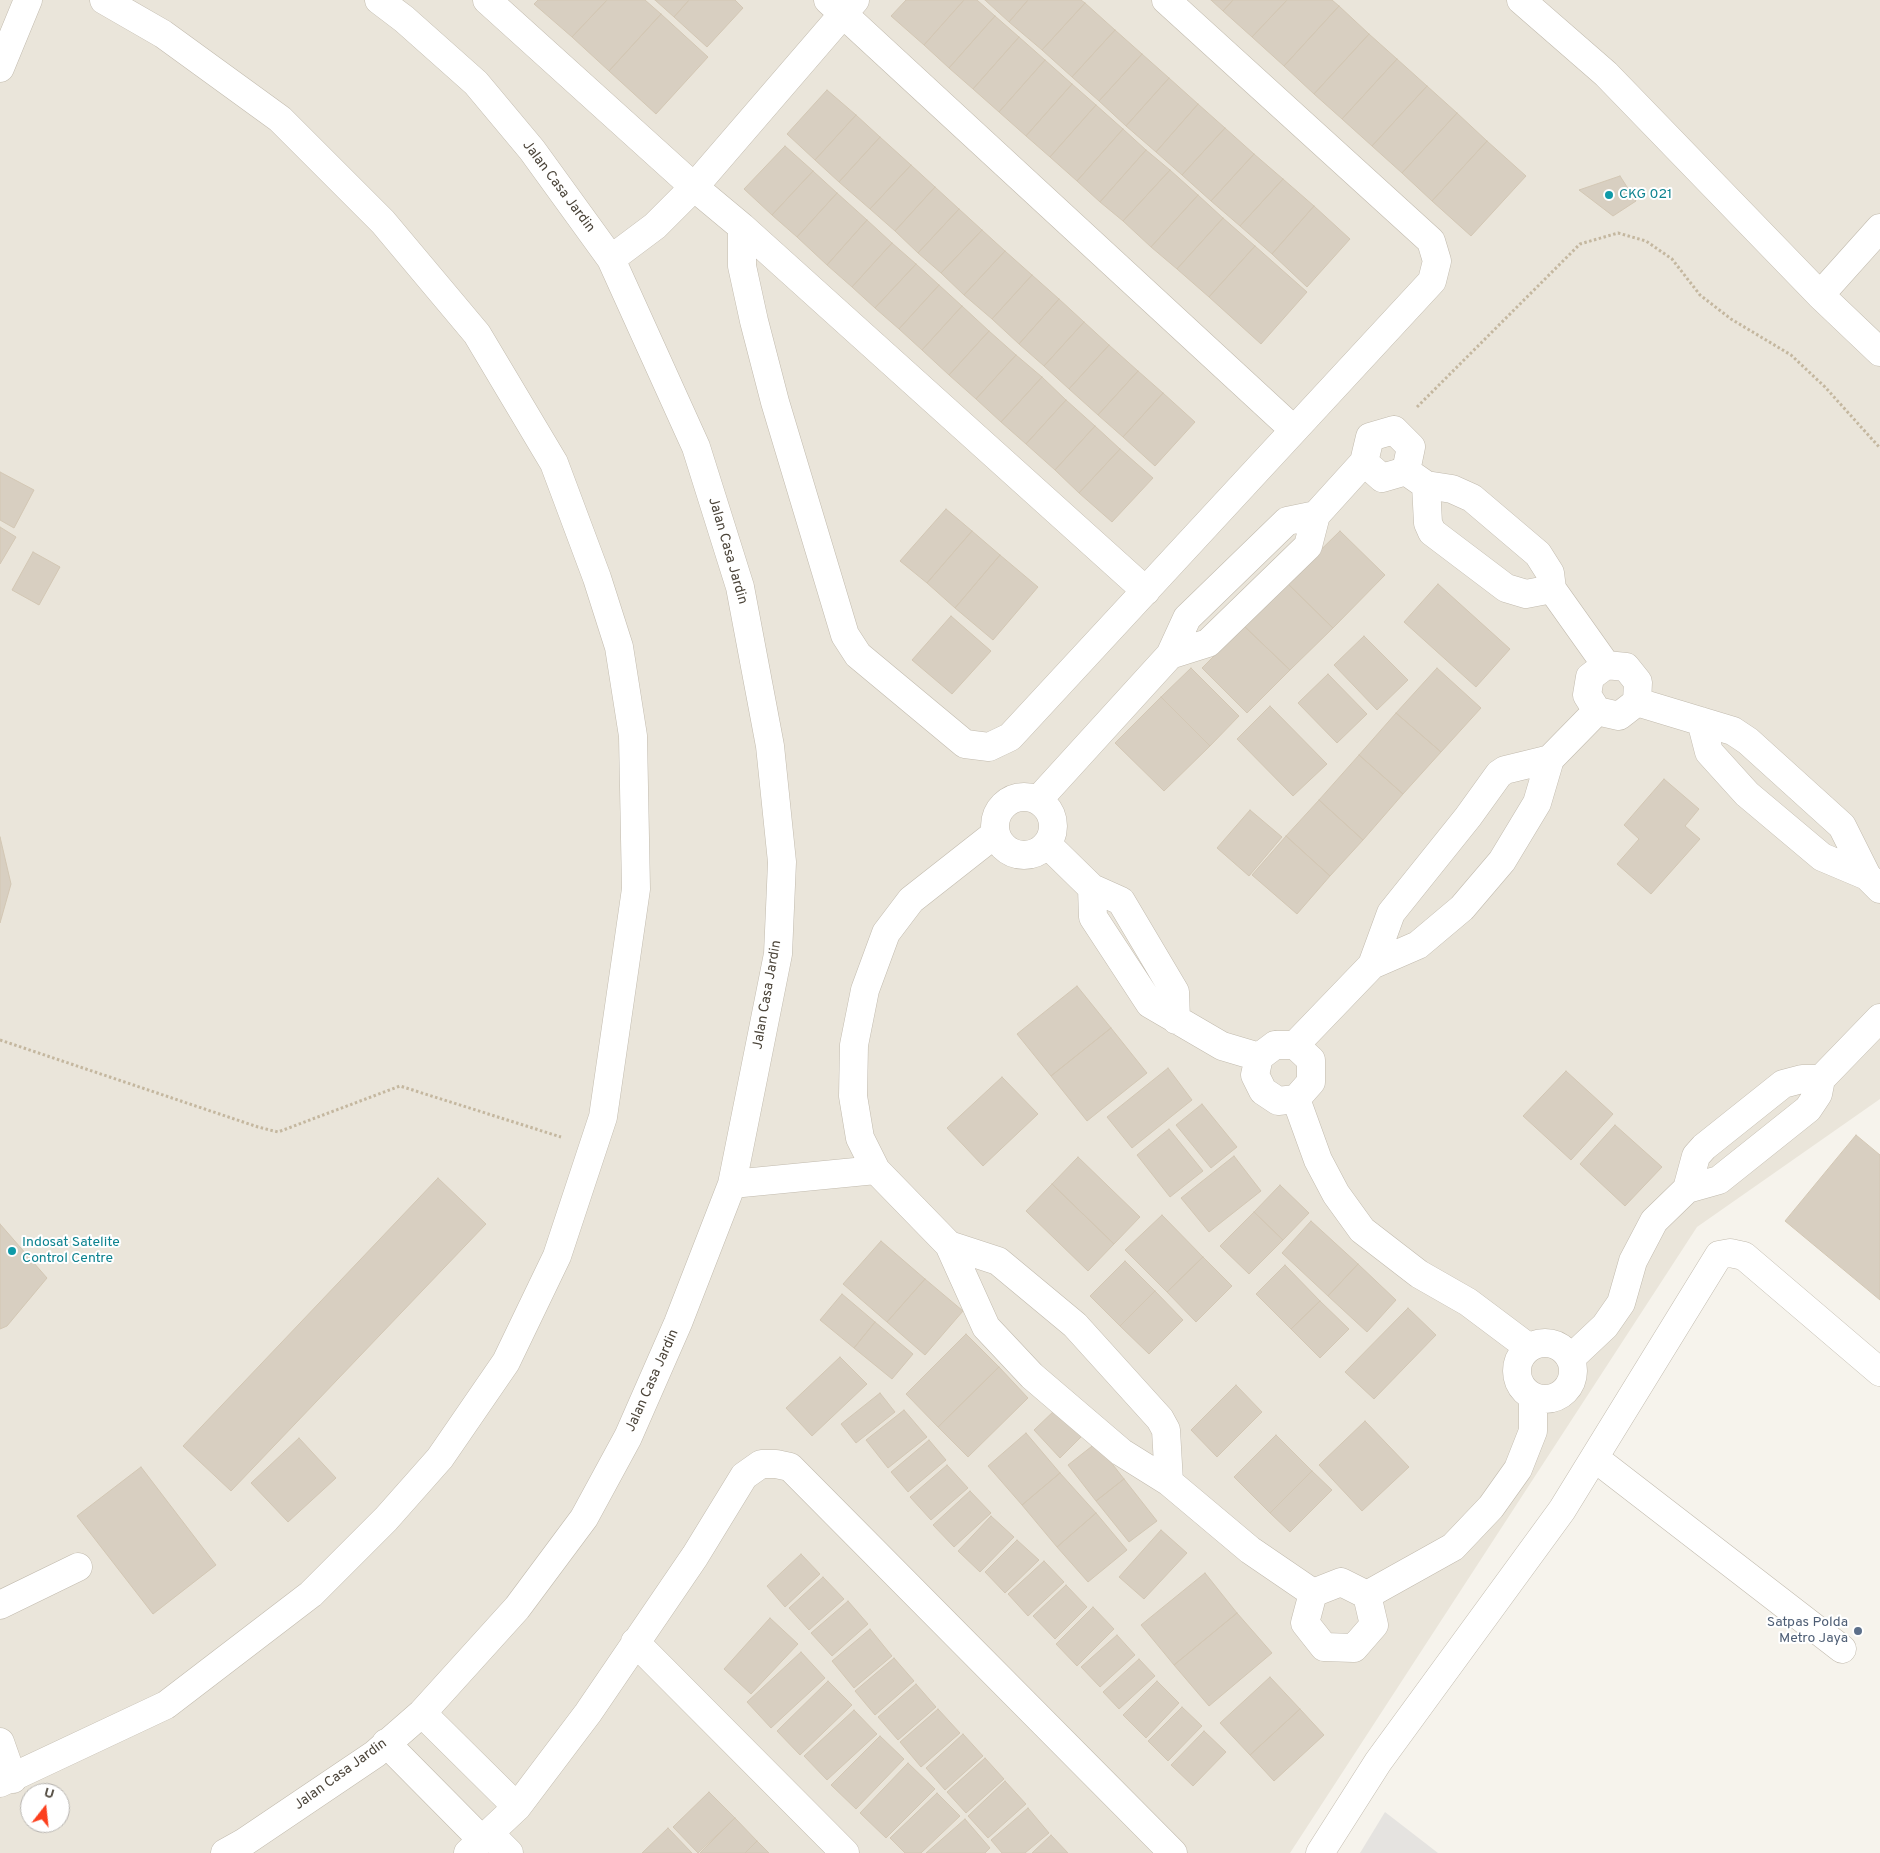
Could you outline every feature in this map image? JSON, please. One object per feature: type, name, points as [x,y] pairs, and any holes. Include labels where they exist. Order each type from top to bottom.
[{"type":"street","points":[[0,68],[28,0]]},
{"type":"street","points":[[0,1742],[6,1781],[166,1705],[311,1594],[386,1519],[440,1458],[506,1362],[557,1256],[603,1117],[636,890],[633,736],[619,647],[597,578],[554,463],[477,334],[383,222],[280,119],[163,34],[104,0]]},
{"type":"street","name":"Jalan Casa Jardin","points":[[225,1853],[251,1838],[375,1754],[422,1713],[518,1608],[584,1518],[628,1436],[678,1323],[732,1184],[778,954],[782,862],[770,746],[740,588],[696,448],[611,259],[532,150],[476,83],[404,18],[379,0]]},
{"type":"street","points":[[487,0],[694,187],[742,227],[1146,592]]},
{"type":"street","points":[[742,227],[742,266],[775,402],[845,635],[858,655],[965,744],[989,747],[1010,736],[1146,592],[1432,281],[1437,261],[1431,241],[1166,0]]},
{"type":"street","points":[[1521,0],[1606,74],[1820,295],[1880,352]]},
{"type":"street","points":[[611,259],[655,226],[694,187],[842,5],[1294,430]]},
{"type":"street","points":[[1820,295],[1880,228]]},
{"type":"street","points":[[1038,800],[1170,655],[1208,643],[1308,546],[1316,515],[1364,462],[1370,437],[1394,430],[1412,447],[1416,478],[1432,532],[1506,588],[1526,594],[1552,589]]},
{"type":"street","points":[[1364,462],[1382,478],[1416,478],[1452,489],[1472,498],[1538,554],[1550,573],[1552,589],[1606,666]]},
{"type":"street","points":[[1606,666],[1626,667],[1638,682],[1637,702],[1619,716],[1597,711],[1587,695],[1590,677],[1606,666]]},
{"type":"street","points":[[1637,702],[1733,731],[1748,741],[1842,826],[1874,882]]},
{"type":"street","points":[[1295,1045],[1372,965],[1418,945],[1468,901],[1502,861],[1537,802],[1550,759],[1597,711]]},
{"type":"street","points":[[1701,721],[1709,752],[1748,794],[1822,857],[1874,882]]},
{"type":"street","points":[[1372,965],[1391,913],[1468,816],[1498,774],[1505,770],[1550,759]]},
{"type":"street","points":[[1027,796],[1038,800],[1048,808],[1053,820],[1052,832],[1047,844],[1033,853],[1018,854],[1008,850],[1000,843],[995,834],[994,822],[998,811],[1005,803],[1016,797],[1027,796]]},
{"type":"street","points":[[995,834],[911,900],[886,933],[865,990],[854,1045],[852,1096],[860,1138],[876,1170],[949,1245],[986,1327],[1032,1376],[1121,1452],[1169,1482],[1250,1550],[1313,1593]]},
{"type":"street","points":[[1047,844],[1092,888],[1093,917],[1150,1004],[1222,1046],[1259,1057]]},
{"type":"street","points":[[1571,1358],[1605,1326],[1621,1302],[1633,1261],[1654,1221],[1687,1189],[1719,1180],[1808,1109],[1818,1094],[1821,1079],[1880,1018]]},
{"type":"street","points":[[1275,1044],[1295,1045],[1311,1060],[1311,1082],[1296,1099],[1278,1101],[1263,1091],[1255,1075],[1259,1057],[1275,1044]]},
{"type":"street","points":[[1687,1189],[1696,1156],[1704,1147],[1784,1084],[1802,1079],[1821,1079]]},
{"type":"street","points":[[1296,1099],[1318,1160],[1336,1194],[1362,1230],[1419,1274],[1468,1302],[1528,1347]]},
{"type":"street","points":[[732,1184],[876,1170]]},
{"type":"street","points":[[949,1245],[998,1261],[1075,1325],[1160,1419],[1166,1430],[1169,1482]]},
{"type":"street","points":[[1320,1853],[1378,1762],[1562,1510],[1596,1458],[1719,1255],[1730,1253],[1744,1256],[1880,1372]]},
{"type":"street","points":[[1544,1342],[1560,1346],[1571,1358],[1574,1375],[1566,1391],[1550,1399],[1533,1397],[1519,1383],[1517,1364],[1528,1347],[1544,1342]]},
{"type":"street","points":[[1367,1595],[1453,1547],[1492,1507],[1518,1469],[1533,1432],[1533,1397]]},
{"type":"street","points":[[1596,1458],[1842,1649]]},
{"type":"street","points":[[480,1842],[517,1807],[588,1713],[695,1556],[744,1476],[761,1464],[776,1464],[790,1467],[1173,1853]]},
{"type":"street","points":[[0,1605],[78,1567]]},
{"type":"street","points":[[1313,1593],[1341,1582],[1367,1595]]},
{"type":"street","points":[[1313,1593],[1305,1623],[1324,1647],[1354,1648],[1374,1625],[1367,1595]]},
{"type":"street","points":[[635,1642],[845,1853]]},
{"type":"street","points":[[422,1713],[517,1807]]},
{"type":"street","points":[[386,1743],[480,1842],[509,1853]]},
{"type":"path","points":[[1394,430],[1580,244],[1618,233],[1646,241],[1672,259],[1700,295],[1731,319],[1791,355],[1825,387],[1880,448]]},
{"type":"path","points":[[0,1040],[258,1128],[278,1132],[400,1086],[548,1134],[593,1146]]},
{"type":"shaded area","points":[[0,0],[1880,0],[1880,1099],[1697,1227],[1290,1853],[0,1853]]},
{"type":"shaded area","points":[[1385,1812],[1438,1853],[1360,1853]]},
{"type":"building","points":[[538,0],[607,0],[572,37],[534,4]]},
{"type":"building","points":[[607,0],[645,0],[661,14],[609,71],[572,37]]},
{"type":"building","points":[[655,0],[689,0],[674,17]]},
{"type":"building","points":[[689,0],[735,0],[743,8],[707,47],[674,17]]},
{"type":"building","points":[[906,0],[964,0],[924,45],[891,16]]},
{"type":"building","points":[[964,0],[977,0],[995,16],[949,68],[924,45]]},
{"type":"building","points":[[985,0],[1028,0],[1009,22]]},
{"type":"building","points":[[1028,0],[1081,0],[1085,3],[1042,50],[1009,22]]},
{"type":"building","points":[[1211,0],[1233,0],[1223,11]]},
{"type":"building","points":[[1233,0],[1287,0],[1252,37],[1223,11]]},
{"type":"building","points":[[1287,0],[1332,0],[1339,6],[1284,66],[1252,37]]},
{"type":"building","points":[[1085,3],[1115,30],[1072,77],[1042,50]]},
{"type":"building","points":[[1339,6],[1369,34],[1314,94],[1284,66]]},
{"type":"building","points":[[661,14],[708,57],[656,114],[609,71]]},
{"type":"building","points":[[995,16],[1019,37],[973,89],[949,68]]},
{"type":"building","points":[[1115,30],[1142,54],[1099,101],[1072,77]]},
{"type":"building","points":[[1369,34],[1397,59],[1342,119],[1314,94]]},
{"type":"building","points":[[1019,37],[1045,60],[999,112],[973,89]]},
{"type":"building","points":[[1142,54],[1169,78],[1126,126],[1099,101]]},
{"type":"building","points":[[1397,59],[1427,86],[1372,146],[1342,119]]},
{"type":"building","points":[[1045,60],[1072,84],[1026,136],[999,112]]},
{"type":"building","points":[[1169,78],[1198,104],[1156,152],[1126,126]]},
{"type":"building","points":[[1072,84],[1096,105],[1050,157],[1026,136]]},
{"type":"building","points":[[1427,86],[1457,113],[1402,173],[1372,146]]},
{"type":"building","points":[[827,90],[856,115],[815,160],[787,134]]},
{"type":"building","points":[[1198,104],[1225,128],[1182,175],[1156,152]]},
{"type":"building","points":[[1096,105],[1123,129],[1077,181],[1050,157]]},
{"type":"building","points":[[1457,113],[1487,141],[1432,201],[1402,173]]},
{"type":"building","points":[[856,115],[880,137],[839,182],[815,160]]},
{"type":"building","points":[[1225,128],[1254,154],[1211,201],[1182,175]]},
{"type":"building","points":[[1123,129],[1146,150],[1100,202],[1077,181]]},
{"type":"building","points":[[880,137],[911,165],[870,209],[839,182]]},
{"type":"building","points":[[1487,141],[1526,176],[1471,236],[1432,201]]},
{"type":"building","points":[[785,146],[813,171],[772,215],[744,189]]},
{"type":"building","points":[[1146,150],[1170,170],[1123,221],[1100,202]]},
{"type":"building","points":[[1254,154],[1283,179],[1240,226],[1211,201]]},
{"type":"building","points":[[911,165],[935,187],[895,231],[870,209]]},
{"type":"building","points":[[1170,170],[1198,195],[1151,247],[1123,221]]},
{"type":"building","points":[[813,171],[837,193],[797,237],[772,215]]},
{"type":"building","name":"CKG 021","points":[[1620,176],[1636,201],[1613,216],[1579,190]]},
{"type":"building","points":[[1283,179],[1314,206],[1272,254],[1240,226]]},
{"type":"building","points":[[935,187],[959,209],[918,253],[895,231]]},
{"type":"building","points":[[837,193],[867,220],[827,265],[797,237]]},
{"type":"building","points":[[1198,195],[1223,218],[1177,269],[1151,247]]},
{"type":"building","points":[[1314,206],[1350,239],[1307,287],[1272,254]]},
{"type":"building","points":[[959,209],[982,230],[941,273],[918,253]]},
{"type":"building","points":[[1223,218],[1255,246],[1209,297],[1177,269]]},
{"type":"building","points":[[867,220],[892,243],[852,287],[827,265]]},
{"type":"building","points":[[982,230],[1005,251],[964,295],[941,273]]},
{"type":"building","points":[[892,243],[916,264],[875,308],[852,287]]},
{"type":"building","points":[[1255,246],[1307,292],[1261,344],[1209,297]]},
{"type":"building","points":[[1005,251],[1032,275],[992,319],[964,295]]},
{"type":"building","points":[[916,264],[939,285],[899,329],[875,308]]},
{"type":"building","points":[[1032,275],[1059,299],[1019,344],[992,319]]},
{"type":"building","points":[[939,285],[962,306],[922,350],[899,329]]},
{"type":"building","points":[[1059,299],[1084,322],[1044,366],[1019,344]]},
{"type":"building","points":[[962,306],[989,331],[949,375],[922,350]]},
{"type":"building","points":[[1084,322],[1109,345],[1069,389],[1044,366]]},
{"type":"building","points":[[989,331],[1016,355],[976,399],[949,375]]},
{"type":"building","points":[[1109,345],[1138,371],[1098,415],[1069,389]]},
{"type":"building","points":[[1016,355],[1042,377],[1001,422],[976,399]]},
{"type":"building","points":[[1138,371],[1163,393],[1123,437],[1098,415]]},
{"type":"building","points":[[1042,377],[1066,400],[1026,444],[1001,422]]},
{"type":"building","points":[[1163,393],[1195,422],[1155,466],[1123,437]]},
{"type":"building","points":[[1066,400],[1095,426],[1055,470],[1026,444]]},
{"type":"building","points":[[1095,426],[1120,449],[1079,493],[1055,470]]},
{"type":"building","points":[[1120,449],[1153,478],[1112,522],[1079,493]]},
{"type":"building","points":[[0,472],[34,490],[14,528],[0,520]]},
{"type":"building","points":[[946,509],[972,531],[927,583],[900,561]]},
{"type":"building","points":[[0,527],[16,537],[0,564]]},
{"type":"building","points":[[972,531],[1000,555],[955,608],[927,583]]},
{"type":"building","points":[[1340,531],[1385,575],[1333,628],[1287,583]]},
{"type":"building","points":[[33,552],[60,567],[39,605],[12,590]]},
{"type":"building","points":[[1000,555],[1038,587],[993,640],[955,608]]},
{"type":"building","points":[[1287,583],[1333,628],[1290,670],[1244,626]]},
{"type":"building","points":[[1438,584],[1510,649],[1476,687],[1404,622]]},
{"type":"building","points":[[951,616],[991,651],[952,694],[912,660]]},
{"type":"building","points":[[1244,626],[1290,670],[1247,713],[1202,668]]},
{"type":"building","points":[[1364,636],[1408,680],[1377,710],[1334,665]]},
{"type":"building","points":[[1191,668],[1239,716],[1210,746],[1161,697]]},
{"type":"building","points":[[1437,668],[1481,708],[1441,752],[1396,713]]},
{"type":"building","points":[[1328,674],[1367,714],[1337,743],[1298,703]]},
{"type":"building","points":[[1161,697],[1210,746],[1164,791],[1115,743]]},
{"type":"building","points":[[1270,706],[1327,764],[1293,796],[1237,739]]},
{"type":"building","points":[[1396,713],[1441,752],[1403,794],[1359,755]]},
{"type":"building","points":[[1359,755],[1403,794],[1363,840],[1319,800]]},
{"type":"building","points":[[1664,779],[1699,809],[1685,826],[1700,839],[1651,894],[1617,864],[1639,839],[1624,825]]},
{"type":"building","points":[[1319,800],[1363,840],[1330,876],[1286,836]]},
{"type":"building","points":[[1250,810],[1282,837],[1249,876],[1217,848]]},
{"type":"building","points":[[1286,836],[1330,876],[1297,914],[1252,875]]},
{"type":"building","points":[[0,837],[11,884],[0,923]]},
{"type":"building","points":[[1077,986],[1111,1028],[1051,1076],[1017,1034]]},
{"type":"building","points":[[1111,1028],[1147,1073],[1087,1121],[1051,1076]]},
{"type":"building","points":[[1168,1068],[1192,1100],[1132,1148],[1107,1117]]},
{"type":"building","points":[[1566,1071],[1613,1114],[1571,1160],[1523,1116]]},
{"type":"building","points":[[1002,1077],[1038,1114],[983,1166],[947,1128]]},
{"type":"building","points":[[1202,1104],[1237,1147],[1211,1168],[1176,1125]]},
{"type":"building","points":[[1615,1125],[1662,1167],[1625,1206],[1580,1164]]},
{"type":"building","points":[[1169,1129],[1203,1171],[1170,1197],[1137,1155]]},
{"type":"building","points":[[1856,1135],[1880,1155],[1880,1300],[1785,1221]]},
{"type":"building","points":[[1234,1156],[1261,1191],[1209,1232],[1181,1198]]},
{"type":"building","points":[[1078,1157],[1140,1217],[1114,1244],[1052,1184]]},
{"type":"building","points":[[438,1178],[486,1224],[231,1491],[183,1446]]},
{"type":"building","points":[[1052,1184],[1114,1244],[1088,1271],[1026,1211]]},
{"type":"building","points":[[1280,1185],[1309,1213],[1283,1240],[1254,1212]]},
{"type":"building","points":[[1254,1212],[1283,1240],[1249,1274],[1220,1246]]},
{"type":"building","points":[[1162,1215],[1203,1257],[1167,1292],[1125,1250]]},
{"type":"building","points":[[1311,1221],[1358,1264],[1328,1296],[1282,1253]]},
{"type":"building","name":"Indosat Satelite Control Centre","points":[[0,1224],[47,1278],[7,1326],[0,1329]]},
{"type":"building","points":[[881,1241],[925,1279],[887,1322],[843,1284]]},
{"type":"building","points":[[1203,1257],[1232,1286],[1196,1322],[1167,1292]]},
{"type":"building","points":[[1125,1261],[1155,1291],[1120,1326],[1090,1296]]},
{"type":"building","points":[[1358,1264],[1396,1300],[1367,1332],[1328,1296]]},
{"type":"building","points":[[1285,1265],[1320,1301],[1291,1329],[1256,1294]]},
{"type":"building","points":[[925,1279],[963,1311],[925,1355],[887,1322]]},
{"type":"building","points":[[1155,1291],[1183,1320],[1149,1354],[1120,1326]]},
{"type":"building","points":[[842,1294],[875,1322],[854,1348],[820,1320]]},
{"type":"building","points":[[1320,1301],[1349,1329],[1320,1358],[1291,1329]]},
{"type":"building","points":[[1408,1308],[1436,1335],[1374,1399],[1345,1372]]},
{"type":"building","points":[[875,1322],[913,1354],[892,1379],[854,1348]]},
{"type":"building","points":[[966,1334],[999,1367],[938,1427],[906,1394]]},
{"type":"building","points":[[840,1357],[867,1384],[812,1436],[786,1408]]},
{"type":"building","points":[[999,1367],[1028,1398],[968,1457],[938,1427]]},
{"type":"building","points":[[1236,1385],[1262,1412],[1217,1457],[1191,1430]]},
{"type":"building","points":[[880,1393],[895,1412],[856,1443],[841,1424]]},
{"type":"building","points":[[1056,1409],[1082,1436],[1060,1458],[1034,1430]]},
{"type":"building","points":[[904,1410],[927,1437],[888,1468],[866,1440]]},
{"type":"building","points":[[1365,1421],[1409,1467],[1362,1511],[1319,1465]]},
{"type":"building","points":[[1026,1433],[1060,1473],[1022,1505],[988,1466]]},
{"type":"building","points":[[1276,1435],[1312,1471],[1270,1513],[1234,1477]]},
{"type":"building","points":[[299,1438],[336,1478],[288,1522],[251,1483]]},
{"type":"building","points":[[929,1440],[946,1460],[908,1492],[891,1472]]},
{"type":"building","points":[[1096,1443],[1124,1479],[1096,1501],[1068,1465]]},
{"type":"building","points":[[947,1465],[968,1488],[931,1520],[910,1497]]},
{"type":"building","points":[[141,1467],[216,1565],[153,1614],[77,1516]]},
{"type":"building","points":[[1312,1471],[1332,1490],[1290,1532],[1270,1513]]},
{"type":"building","points":[[1060,1473],[1096,1513],[1057,1547],[1022,1505]]},
{"type":"building","points":[[1124,1479],[1157,1521],[1129,1542],[1096,1501]]},
{"type":"building","points":[[970,1491],[991,1513],[954,1547],[933,1525]]},
{"type":"building","points":[[1096,1513],[1127,1550],[1088,1582],[1057,1547]]},
{"type":"building","points":[[991,1516],[1014,1537],[980,1572],[958,1551]]},
{"type":"building","points":[[1161,1530],[1187,1553],[1144,1599],[1119,1577]]},
{"type":"building","points":[[1017,1540],[1039,1560],[1005,1593],[985,1572]]},
{"type":"building","points":[[801,1554],[820,1574],[785,1607],[767,1586]]},
{"type":"building","points":[[1044,1561],[1064,1582],[1028,1616],[1008,1594]]},
{"type":"building","points":[[1205,1573],[1237,1613],[1174,1665],[1141,1625]]},
{"type":"building","points":[[823,1577],[844,1599],[809,1630],[789,1608]]},
{"type":"building","points":[[1066,1585],[1087,1607],[1055,1639],[1033,1616]]},
{"type":"building","points":[[848,1601],[868,1624],[832,1656],[811,1633]]},
{"type":"building","points":[[1093,1607],[1114,1629],[1077,1666],[1056,1644]]},
{"type":"building","points":[[1237,1613],[1272,1653],[1209,1706],[1174,1665]]},
{"type":"building","points":[[770,1618],[798,1644],[751,1694],[724,1669]]},
{"type":"building","points":[[870,1629],[892,1656],[854,1688],[832,1661]]},
{"type":"building","points":[[1117,1635],[1135,1655],[1100,1687],[1081,1667]]},
{"type":"building","points":[[801,1652],[825,1678],[771,1728],[747,1702]]},
{"type":"building","points":[[894,1658],[914,1681],[875,1715],[855,1691]]},
{"type":"building","points":[[1139,1659],[1155,1676],[1119,1709],[1103,1692]]},
{"type":"building","points":[[1270,1677],[1300,1709],[1250,1755],[1220,1723]]},
{"type":"building","points":[[828,1681],[852,1705],[800,1755],[777,1731]]},
{"type":"building","points":[[1157,1681],[1179,1703],[1146,1738],[1123,1715]]},
{"type":"building","points":[[916,1684],[936,1707],[898,1740],[878,1717]]},
{"type":"building","points":[[1182,1707],[1202,1726],[1168,1761],[1148,1741]]},
{"type":"building","points":[[938,1709],[960,1733],[921,1767],[900,1742]]},
{"type":"building","points":[[1300,1709],[1324,1735],[1274,1781],[1250,1755]]},
{"type":"building","points":[[854,1710],[877,1734],[827,1780],[804,1756]]},
{"type":"building","points":[[1204,1731],[1226,1752],[1193,1786],[1171,1765]]},
{"type":"building","points":[[963,1734],[983,1756],[945,1790],[926,1768]]},
{"type":"building","points":[[880,1736],[904,1759],[856,1809],[831,1785]]},
{"type":"building","points":[[985,1758],[1004,1779],[966,1813],[947,1792]]},
{"type":"building","points":[[908,1763],[935,1789],[886,1838],[860,1813]]},
{"type":"building","points":[[1005,1781],[1026,1804],[988,1838],[968,1816]]},
{"type":"building","points":[[709,1792],[735,1818],[698,1853],[673,1827]]},
{"type":"building","points":[[937,1793],[960,1816],[921,1853],[905,1853],[890,1838]]},
{"type":"building","points":[[1028,1808],[1049,1833],[1025,1853],[1002,1853],[991,1840]]},
{"type":"building","points":[[735,1818],[757,1841],[745,1853],[700,1853]]},
{"type":"building","points":[[965,1819],[990,1848],[985,1853],[926,1853]]},
{"type":"building","points":[[668,1828],[692,1853],[642,1853]]},
{"type":"building","points":[[1051,1835],[1068,1853],[1032,1853]]},
{"type":"building","points":[[757,1841],[769,1853],[745,1853]]},
{"type":"place","name":"CKG 021","points":[[1609,195]]},
{"type":"place","name":"Indosat Satelite Control Centre","points":[[12,1251]]},
{"type":"place","name":"Satpas Polda Metro Jaya","points":[[1858,1631]]}]
